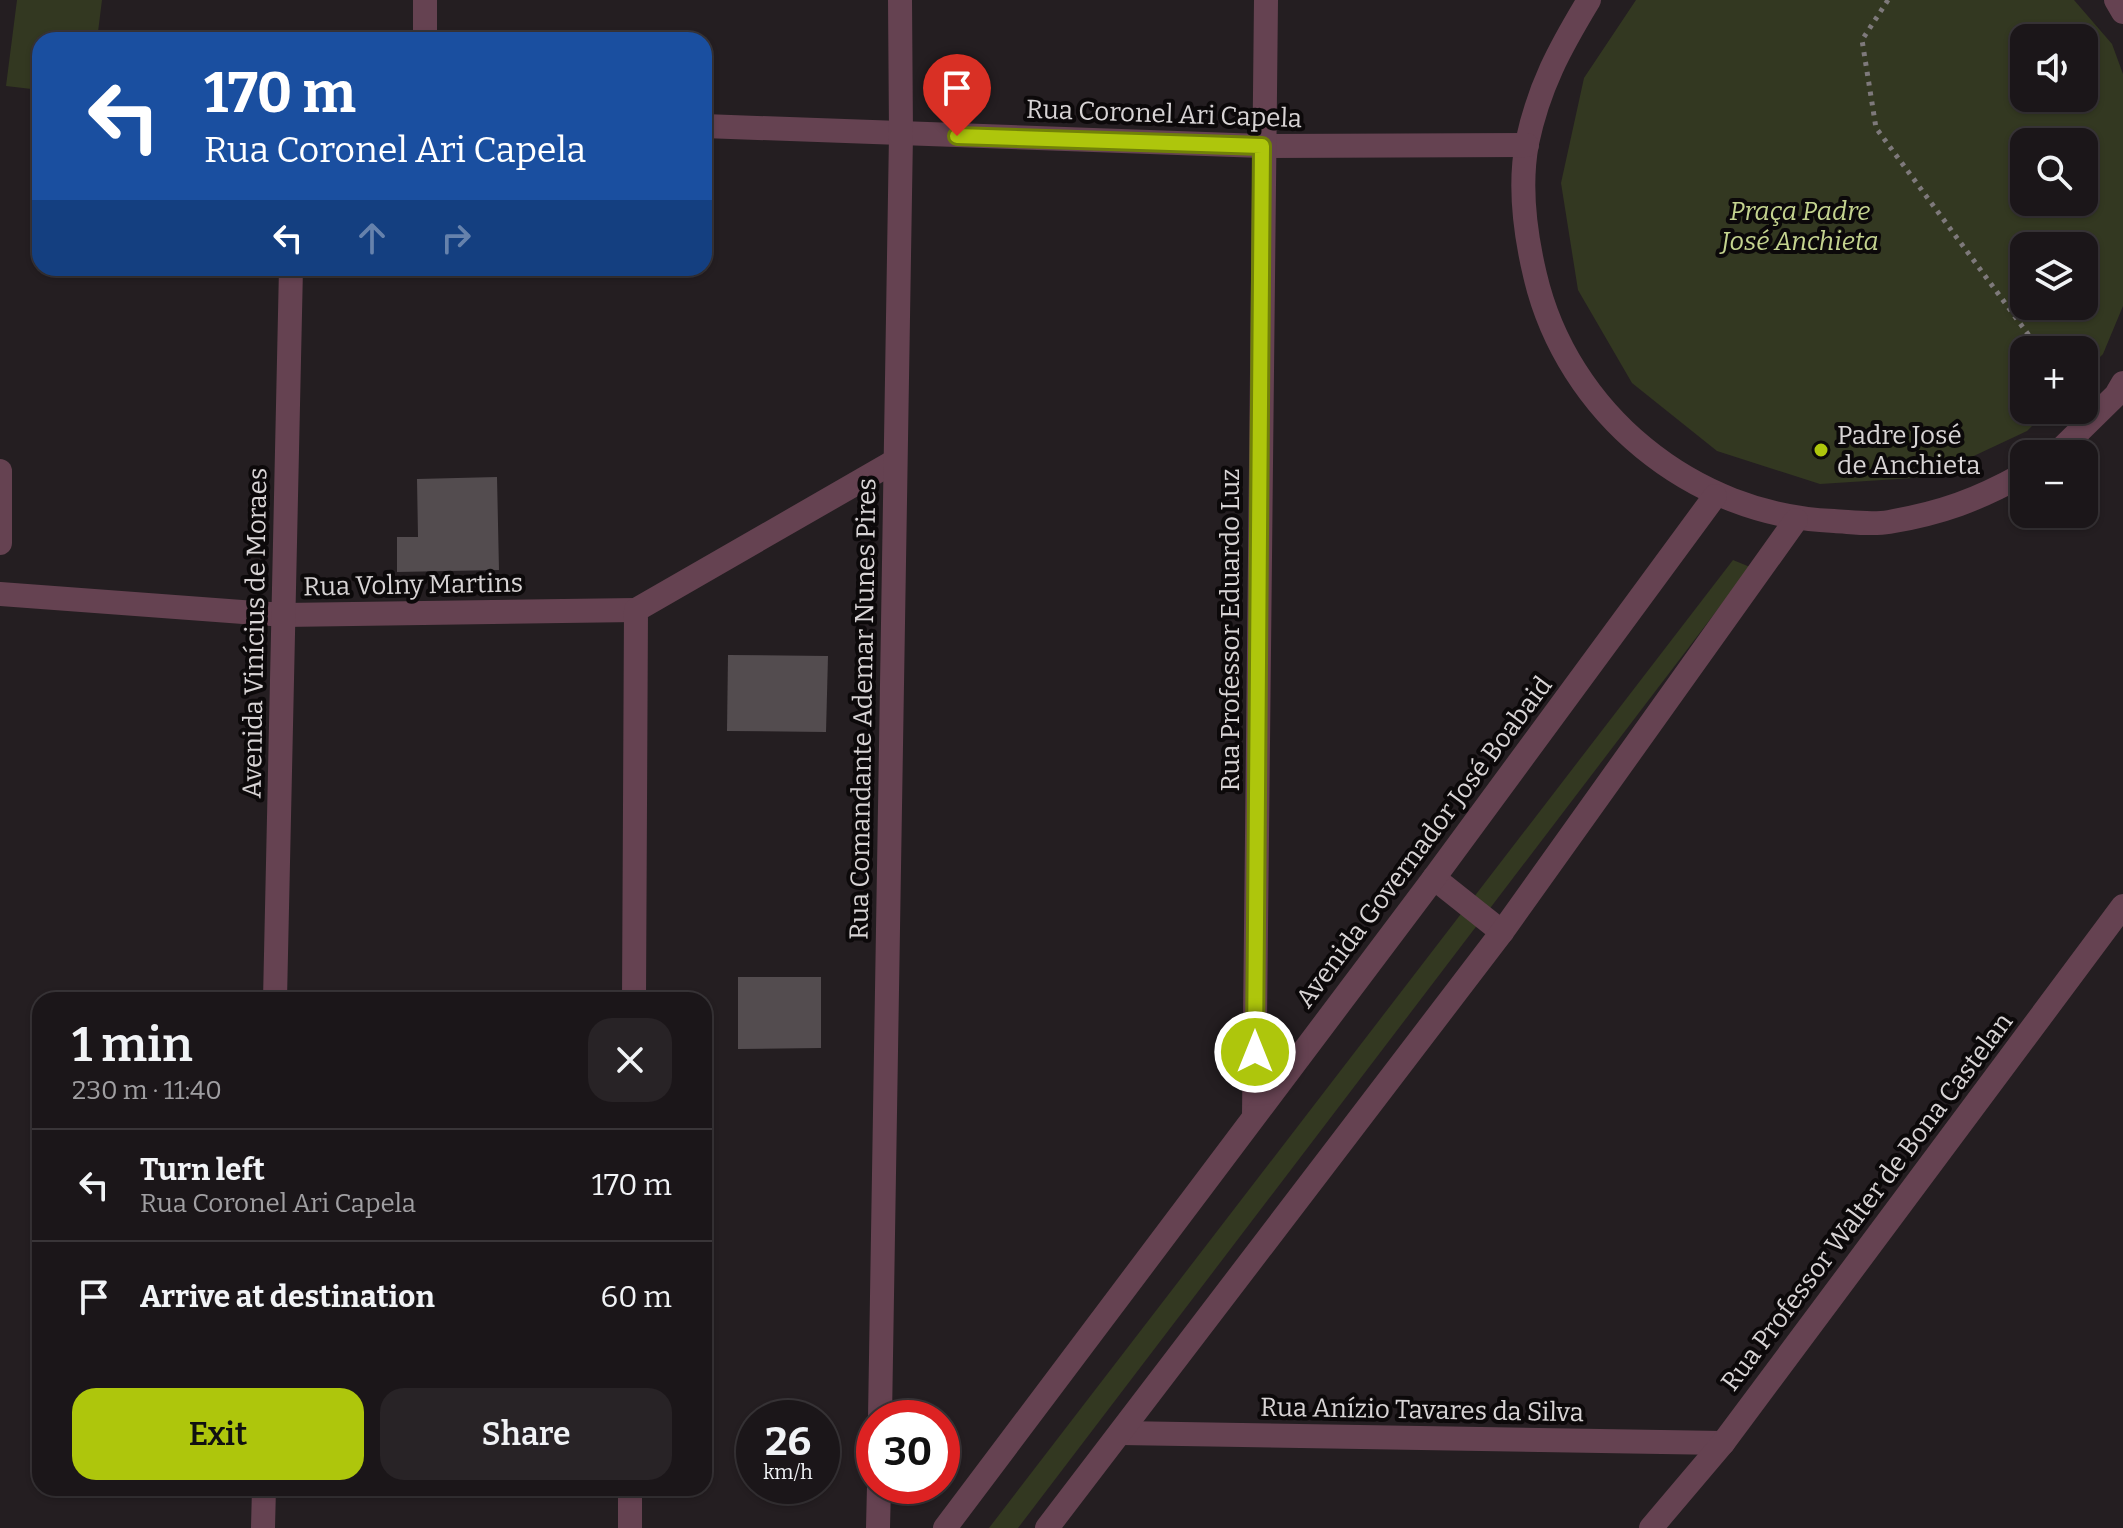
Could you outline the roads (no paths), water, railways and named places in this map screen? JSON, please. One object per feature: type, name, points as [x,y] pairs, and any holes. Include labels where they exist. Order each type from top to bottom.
[{"type":"street","points":[[425,0],[425,32]]},
{"type":"street","name":"Rua Comandante Ademar Nunes Pires","points":[[880,1400],[901,134],[900,0]]},
{"type":"street","name":"Rua Professor Eduardo Luz","points":[[1254,1115],[1262,146],[1266,0]]},
{"type":"street","points":[[1589,0],[1551,63],[1527,145],[1525,230],[1544,313],[1584,388],[1643,450],[1715,496],[1796,520],[1886,523],[1973,502],[2010,482]]},
{"type":"street","points":[[2116,0],[2123,12]]},
{"type":"street","name":"Rua Coronel Ari Capela","points":[[712,126],[1262,146],[1527,145]]},
{"type":"street","name":"Avenida Vinícius de Moraes","points":[[275,992],[291,276]]},
{"type":"street","points":[[2071,440],[2121,393]]},
{"type":"street","points":[[634,992],[636,610],[895,461]]},
{"type":"street","points":[[0,471],[0,543]]},
{"type":"street","name":"Avenida Governador José Boabaid","points":[[945,1528],[1434,878],[1715,496]]},
{"type":"street","points":[[1047,1528],[1502,932],[1796,520]]},
{"type":"street","name":"Rua Volny Martins","points":[[0,594],[284,615],[636,610]]},
{"type":"street","points":[[1434,878],[1502,932]]},
{"type":"street","name":"Rua Professor Walter de Bona Castelan","points":[[1651,1528],[1723,1443],[2123,906]]},
{"type":"street","name":"Rua Anízio Tavares da Silva","points":[[1121,1433],[1723,1443]]},
{"type":"street","points":[[263,1528],[264,1496]]},
{"type":"street","points":[[630,1496],[630,1528]]},
{"type":"street","points":[[878,1528],[879,1504]]},
{"type":"place","name":"Padre José de Anchieta","points":[[1821,450]]},
{"type":"park label","name":"Praça Padre José Anchieta","points":[[1800,226]]}]
